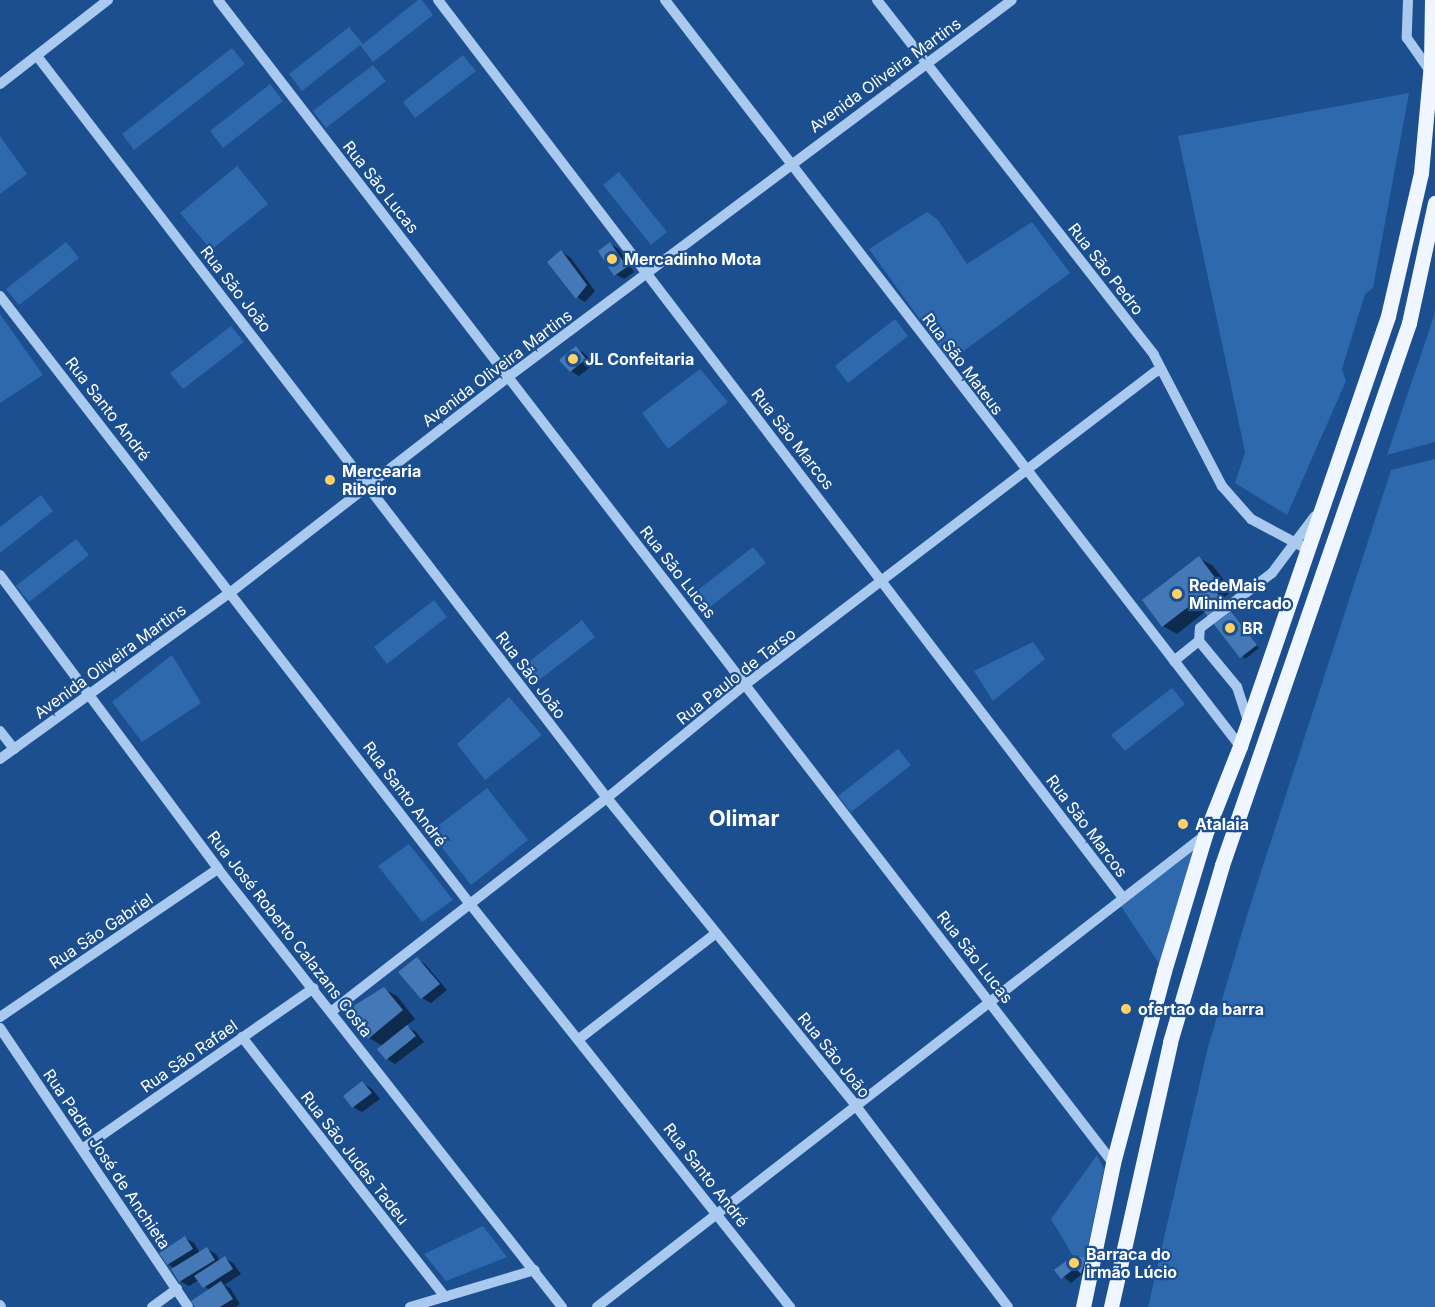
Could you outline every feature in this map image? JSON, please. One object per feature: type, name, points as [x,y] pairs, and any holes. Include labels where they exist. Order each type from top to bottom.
[{"type":"main road","points":[[1083,1307],[1113,1163],[1164,971],[1205,835],[1240,746],[1301,546],[1323,506],[1390,307],[1421,173],[1430,71],[1432,0]]},
{"type":"main road","points":[[1111,1307],[1170,1042],[1222,865],[1411,315],[1435,203]]},
{"type":"main road","points":[[1390,307],[1411,315]]},
{"type":"street","points":[[0,84],[108,0]]},
{"type":"street","name":"Rua São Lucas","points":[[218,0],[991,1001],[1113,1163]]},
{"type":"street","name":"Rua São Marcos","points":[[438,0],[884,581],[1123,898]]},
{"type":"street","name":"Rua São Mateus","points":[[665,0],[1240,746]]},
{"type":"street","name":"Rua São Pedro","points":[[877,0],[1154,354],[1222,486],[1251,519],[1301,546]]},
{"type":"street","name":"Avenida Oliveira Martins","points":[[0,759],[231,592],[508,377],[1012,0]]},
{"type":"street","points":[[1408,0],[1407,38],[1430,71]]},
{"type":"street","name":"Rua São João","points":[[37,56],[607,798],[856,1106],[1008,1307]]},
{"type":"street","name":"Rua Santo André","points":[[0,296],[470,903],[790,1307]]},
{"type":"street","name":"Rua Paulo de Tarso","points":[[332,1011],[607,798],[746,684],[884,581],[1025,470],[1155,372],[1162,370]]},
{"type":"street","points":[[1174,661],[1198,641],[1200,628],[1272,573],[1301,546]]},
{"type":"street","name":"Rua José Roberto Calazans Costa","points":[[0,575],[218,869],[314,988],[562,1307]]},
{"type":"street","points":[[1198,641],[1237,687],[1248,721]]},
{"type":"street","points":[[0,731],[14,749]]},
{"type":"street","points":[[597,1307],[1205,835]]},
{"type":"street","name":"Rua São Gabriel","points":[[0,1017],[218,869]]},
{"type":"street","points":[[579,1040],[716,933]]},
{"type":"street","name":"Rua São Rafael","points":[[82,1149],[314,988]]},
{"type":"street","name":"Rua Padre José de Anchieta","points":[[0,1028],[188,1307]]},
{"type":"street","name":"Rua São Judas Tadeu","points":[[242,1038],[445,1297]]},
{"type":"street","points":[[410,1307],[535,1270]]},
{"type":"street","points":[[152,1307],[177,1289]]},
{"type":"shaded area","points":[[418,0],[422,0],[433,15],[373,62],[360,45],[302,91],[289,74],[349,27],[363,44]]},
{"type":"shaded area","points":[[232,48],[245,64],[134,150],[122,134]]},
{"type":"shaded area","points":[[463,55],[476,71],[415,118],[403,102]]},
{"type":"shaded area","points":[[373,65],[386,81],[326,128],[313,111]]},
{"type":"shaded area","points":[[270,84],[283,101],[223,148],[210,131]]},
{"type":"shaded area","points":[[1409,93],[1373,288],[1365,294],[1342,369],[1346,381],[1287,515],[1235,483],[1245,452],[1178,136]]},
{"type":"shaded area","points":[[0,136],[27,174],[0,194]]},
{"type":"shaded area","points":[[237,166],[268,204],[211,250],[180,213]]},
{"type":"shaded area","points":[[619,172],[667,232],[651,245],[603,185]]},
{"type":"shaded area","points":[[927,212],[938,220],[967,264],[1032,222],[1070,273],[950,361],[869,249]]},
{"type":"shaded area","points":[[66,242],[79,258],[19,305],[6,289]]},
{"type":"shaded area","points":[[1435,310],[1435,442],[1387,455],[1434,316]]},
{"type":"shaded area","points":[[0,314],[43,375],[0,403]]},
{"type":"shaded area","points":[[895,319],[908,336],[848,383],[835,366]]},
{"type":"shaded area","points":[[231,326],[244,342],[183,389],[170,373]]},
{"type":"shaded area","points":[[700,369],[728,402],[668,449],[642,413]]},
{"type":"shaded area","points":[[1435,459],[1435,1307],[1148,1307],[1208,1047],[1248,912],[1391,470]]},
{"type":"shaded area","points":[[41,495],[53,511],[0,553],[0,527]]},
{"type":"shaded area","points":[[76,539],[89,555],[29,602],[16,586]]},
{"type":"shaded area","points":[[753,547],[766,563],[706,610],[693,594]]},
{"type":"shaded area","points":[[434,600],[447,617],[387,664],[374,647]]},
{"type":"shaded area","points":[[582,620],[595,637],[534,684],[522,667]]},
{"type":"shaded area","points":[[1033,642],[1045,659],[993,701],[974,671]]},
{"type":"shaded area","points":[[172,655],[201,703],[142,742],[112,702]]},
{"type":"shaded area","points":[[1172,688],[1185,704],[1125,751],[1111,735]]},
{"type":"shaded area","points":[[509,697],[542,735],[485,780],[457,744]]},
{"type":"shaded area","points":[[898,749],[911,765],[851,812],[838,796]]},
{"type":"shaded area","points":[[487,788],[528,840],[471,885],[430,832]]},
{"type":"shaded area","points":[[1205,835],[1164,971],[1118,902]]},
{"type":"shaded area","points":[[409,844],[453,900],[422,922],[378,866]]},
{"type":"shaded area","points":[[1097,1155],[1104,1169],[1086,1257],[1073,1256],[1051,1219]]},
{"type":"shaded area","points":[[483,1226],[507,1257],[446,1281],[424,1254]]},
{"type":"building","name":"Mercadinho Mota","points":[[610,242],[627,267],[614,276],[598,251]]},
{"type":"building","points":[[561,250],[587,285],[576,299],[547,262]]},
{"type":"building","name":"JL Confeitaria","points":[[576,346],[586,359],[570,372],[559,360]]},
{"type":"building","name":"RedeMais Minimercado","points":[[1199,556],[1219,583],[1213,588],[1257,645],[1240,658],[1196,601],[1162,627],[1142,600]]},
{"type":"building","points":[[417,957],[440,984],[421,999],[398,972]]},
{"type":"building","points":[[384,987],[403,1010],[368,1039],[351,1016],[355,1005]]},
{"type":"building","points":[[407,1025],[416,1036],[386,1060],[377,1049]]},
{"type":"building","points":[[362,1081],[372,1093],[352,1108],[343,1096]]},
{"type":"building","points":[[185,1236],[193,1249],[167,1265],[159,1253]]},
{"type":"building","points":[[207,1247],[215,1260],[179,1282],[171,1269]]},
{"type":"building","points":[[225,1256],[233,1269],[203,1288],[194,1276]]},
{"type":"building","name":"Barraca do irmão Lúcio","points":[[1073,1256],[1086,1257],[1081,1274],[1075,1268],[1061,1279],[1054,1270]]},
{"type":"building","points":[[221,1281],[233,1299],[220,1307],[195,1307],[191,1301]]},
{"type":"place","name":"Mercadinho Mota","points":[[612,259]]},
{"type":"place","name":"JL Confeitaria","points":[[573,359]]},
{"type":"place","name":"Mercearia Ribeiro","points":[[330,480]]},
{"type":"place","name":"RedeMais Minimercado","points":[[1177,594]]},
{"type":"place","name":"BR","points":[[1230,628]]},
{"type":"place","name":"Atalaia","points":[[1183,824]]},
{"type":"place","name":"ofertao da barra","points":[[1126,1009]]},
{"type":"place","name":"Barraca do irmão Lúcio","points":[[1074,1263]]},
{"type":"district","name":"Olimar","points":[[744,819]]}]
